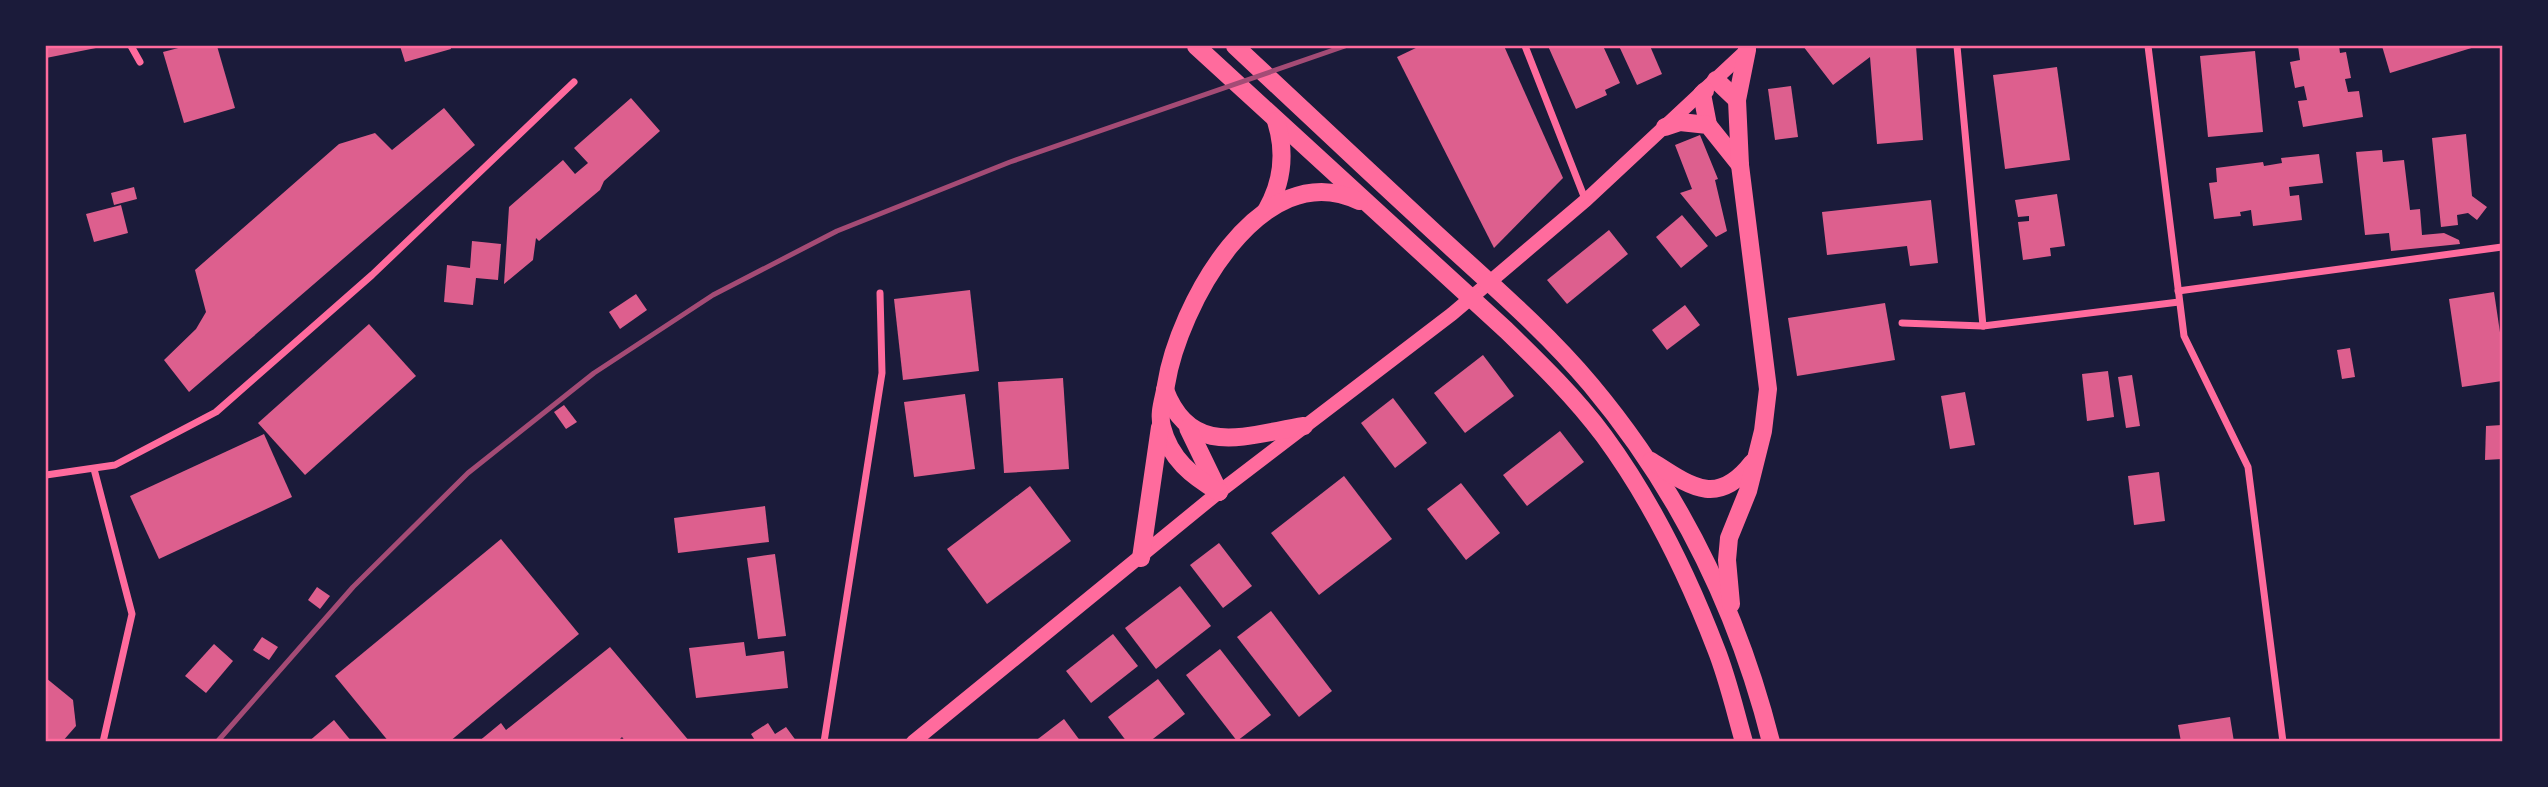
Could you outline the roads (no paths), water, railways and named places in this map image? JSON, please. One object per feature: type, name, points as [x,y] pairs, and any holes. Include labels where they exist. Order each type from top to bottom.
[{"type":"highway","points":[[1196,46],[1553,376],[1604,436],[1645,500],[1694,597],[1717,652],[1744,741]]},
{"type":"highway","points":[[1235,46],[1513,305],[1590,384],[1644,457],[1683,517],[1740,637]]},
{"type":"highway","points":[[1749,48],[1737,100],[1740,165],[1768,389],[1763,431],[1752,463],[1748,491],[1729,538],[1727,560],[1731,601],[1771,741]]},
{"type":"highway","points":[[1737,100],[1710,85],[1702,94],[1708,125],[1740,165]]},
{"type":"highway","points":[[1264,214],[1281,173],[1282,146],[1276,121]]},
{"type":"highway","points":[[1665,127],[1680,122],[1708,125]]},
{"type":"highway","points":[[1141,558],[1165,390],[1178,333],[1206,276],[1227,249],[1264,214],[1297,196],[1325,193],[1353,199],[1379,214]]},
{"type":"highway","points":[[1165,390],[1174,412],[1188,428],[1219,492]]},
{"type":"highway","points":[[1161,424],[1179,462],[1196,478],[1219,492]]},
{"type":"highway","points":[[1188,428],[1205,435],[1226,436],[1304,426]]},
{"type":"highway","points":[[1644,457],[1701,490],[1725,486],[1736,481],[1752,463]]},
{"type":"main road","points":[[913,741],[1219,492],[1452,314],[1586,200],[1749,48]]},
{"type":"street","points":[[131,46],[140,62]]},
{"type":"street","points":[[1525,46],[1586,200]]},
{"type":"street","points":[[1957,46],[1983,326]]},
{"type":"street","points":[[2148,46],[2184,336],[2248,467],[2283,741]]},
{"type":"street","points":[[46,475],[115,465],[216,412],[372,275],[574,82]]},
{"type":"street","points":[[2178,291],[2502,247]]},
{"type":"street","points":[[824,741],[883,373],[880,293]]},
{"type":"street","points":[[1902,323],[1983,326],[2179,302]]},
{"type":"street","points":[[94,468],[132,614],[103,741]]},
{"type":"railway","points":[[217,742],[353,587],[468,473],[594,373],[713,295],[837,231],[1010,162],[1345,46]]}]
